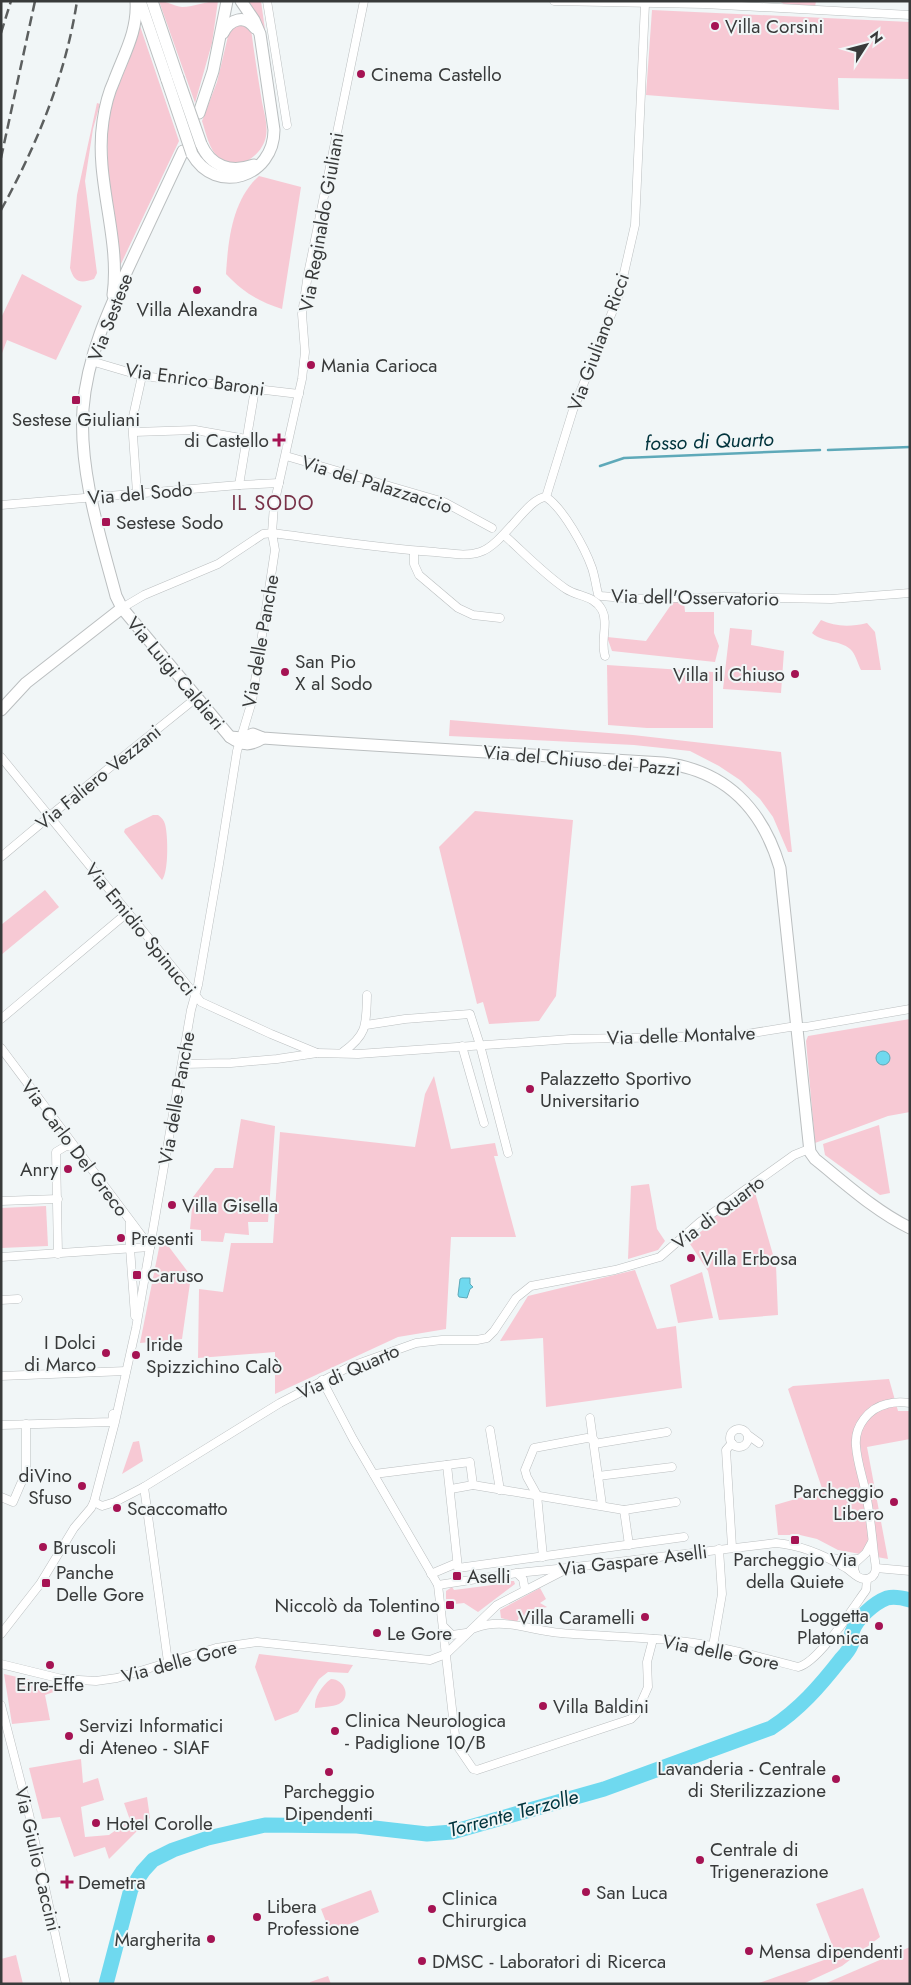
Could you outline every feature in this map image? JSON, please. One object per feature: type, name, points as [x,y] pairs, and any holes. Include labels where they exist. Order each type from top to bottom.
[{"type":"main road","points":[[138,1],[201,144],[211,160],[225,168],[241,168],[265,160]]},
{"type":"main road","points":[[112,304],[114,268],[101,152],[103,124],[109,94],[133,32],[138,1]]},
{"type":"main road","points":[[152,1],[172,79],[187,153],[203,168],[213,174],[224,177],[249,174],[257,168],[265,160],[272,146],[274,130],[259,28],[241,1]]},
{"type":"main road","points":[[199,113],[213,70],[227,1]]},
{"type":"main road","points":[[219,45],[228,25],[237,20],[244,20],[252,24],[261,44]]},
{"type":"main road","name":"Via Sestese","points":[[122,608],[116,596],[91,496],[85,457],[83,422],[85,390],[91,360],[112,304],[187,153]]},
{"type":"main road","points":[[5,706],[26,683],[122,608]]},
{"type":"main road","name":"Via Luigi Caldieri","points":[[122,608],[196,698],[237,739]]},
{"type":"main road","name":"Via del Chiuso dei Pazzi","points":[[237,739],[247,745],[263,738],[663,763],[684,766],[718,781],[741,798],[757,816],[766,830],[776,853],[782,878],[809,1149]]},
{"type":"main road","points":[[809,1149],[815,1158],[891,1219],[910,1228]]},
{"type":"street","points":[[267,1],[287,126]]},
{"type":"street","name":"Via Reginaldo Giuliani","points":[[272,533],[273,515],[279,483],[305,359],[302,314],[308,274],[364,1]]},
{"type":"street","points":[[554,1],[645,4],[745,4],[910,15]]},
{"type":"street","name":"Via Giuliano Ricci","points":[[546,497],[573,410],[619,295],[635,225],[645,4]]},
{"type":"street","name":"Via Enrico Baroni","points":[[91,360],[142,376],[299,394]]},
{"type":"street","points":[[138,493],[133,413],[142,376]]},
{"type":"street","points":[[239,485],[255,389]]},
{"type":"street","points":[[134,432],[194,430],[246,439]]},
{"type":"street","name":"Via del Palazzaccio","points":[[286,456],[444,502],[492,528]]},
{"type":"street","name":"Via del Sodo","points":[[1,505],[91,496],[279,483]]},
{"type":"street","points":[[122,608],[144,595],[218,564],[263,534],[272,533],[414,551],[474,554],[488,549],[504,535],[533,503],[541,497],[546,497]]},
{"type":"street","name":"Via dell'Osservatorio","points":[[546,497],[554,504],[566,521],[582,548],[592,567],[598,594],[601,596],[636,599],[724,597],[832,599],[910,593]]},
{"type":"street","name":"Via delle Panche","points":[[1,1634],[40,1584],[74,1528],[91,1508],[118,1406],[136,1328],[191,1010],[219,864],[237,739],[252,701],[275,550],[272,533]]},
{"type":"street","points":[[504,535],[566,590],[590,598],[598,605],[604,616],[603,650],[605,656]]},
{"type":"street","points":[[414,551],[414,564],[419,575],[458,608],[474,615],[500,618]]},
{"type":"street","name":"Via Faliero Vezzani","points":[[1,857],[196,698]]},
{"type":"street","name":"Via Emidio Spinucci","points":[[1,757],[195,996],[202,1002],[270,1034],[316,1052]]},
{"type":"street","points":[[1,1019],[127,913]]},
{"type":"street","points":[[342,1052],[357,1042],[366,1025],[367,995]]},
{"type":"street","name":"Via delle Montalve","points":[[183,1064],[231,1063],[277,1059],[316,1052],[358,1054],[571,1039],[734,1036],[797,1027],[806,1028],[910,1009]]},
{"type":"street","points":[[366,1025],[405,1019],[470,1014],[508,1153]]},
{"type":"street","points":[[462,1046],[484,1123]]},
{"type":"street","name":"Via Carlo Del Greco","points":[[1,1048],[130,1223],[150,1247]]},
{"type":"street","points":[[58,1254],[56,1152],[66,1146],[73,1146]]},
{"type":"street","name":"Via di Quarto","points":[[94,1502],[100,1506],[107,1506],[144,1487],[215,1442],[322,1380],[349,1367],[416,1343],[487,1338],[494,1331],[516,1298],[531,1286],[614,1270],[660,1256],[700,1222],[794,1155],[809,1149]]},
{"type":"street","points":[[1,1201],[58,1199]]},
{"type":"street","points":[[130,1223],[136,1328]]},
{"type":"street","points":[[1,1257],[150,1247]]},
{"type":"street","points":[[1,1300],[18,1299]]},
{"type":"street","points":[[1,1376],[126,1370]]},
{"type":"street","points":[[322,1380],[350,1434],[438,1585],[456,1744],[473,1769],[477,1770],[631,1719],[636,1714],[648,1687],[647,1662],[653,1639]]},
{"type":"street","points":[[876,1566],[866,1493],[856,1451],[856,1434],[864,1419],[874,1409],[890,1403],[910,1403]]},
{"type":"street","points":[[1,1425],[112,1422],[115,1408],[118,1406]]},
{"type":"street","points":[[590,1418],[602,1505]]},
{"type":"street","points":[[1,1498],[14,1502],[26,1472],[26,1424]]},
{"type":"street","points":[[490,1430],[500,1490]]},
{"type":"street","points":[[732,1547],[726,1450],[732,1443],[731,1436],[735,1430],[743,1430],[759,1443]]},
{"type":"street","points":[[543,1557],[537,1495],[525,1470],[534,1448],[588,1438],[594,1442],[667,1432]]},
{"type":"street","points":[[732,1443],[737,1446],[743,1446],[748,1440],[748,1435]]},
{"type":"street","points":[[374,1474],[470,1462],[473,1486]]},
{"type":"street","points":[[447,1466],[451,1489],[458,1568],[684,1537]]},
{"type":"street","points":[[598,1476],[672,1467]]},
{"type":"street","points":[[451,1489],[473,1486],[624,1510],[676,1502]]},
{"type":"street","points":[[144,1487],[168,1662]]},
{"type":"street","points":[[624,1510],[629,1545]]},
{"type":"street","points":[[867,1579],[856,1575],[854,1565],[869,1548],[873,1540]]},
{"type":"street","name":"Via Gaspare Aselli","points":[[438,1585],[517,1573],[732,1547],[786,1544],[810,1550],[826,1557],[856,1575]]},
{"type":"street","points":[[714,1646],[722,1594],[719,1549]]},
{"type":"street","name":"Via Gaspare Aselli","points":[[826,1557],[844,1560],[859,1558]]},
{"type":"street","points":[[859,1558],[869,1557],[876,1566],[910,1572]]},
{"type":"street","points":[[432,1574],[457,1563]]},
{"type":"street","name":"Via delle Gore","points":[[444,1627],[452,1635],[462,1634],[470,1629],[489,1624],[504,1623],[527,1629],[562,1633],[653,1639],[714,1646],[798,1667],[805,1666],[822,1649],[866,1590],[867,1579],[874,1574],[876,1566]]},
{"type":"street","points":[[446,1654],[497,1605],[567,1568]]},
{"type":"street","points":[[517,1573],[523,1579],[525,1590]]},
{"type":"street","name":"Via delle Gore","points":[[1,1664],[62,1679],[90,1682],[117,1678],[216,1648],[254,1642],[424,1660],[435,1659],[446,1654]]},
{"type":"street","name":"Via Giulio Caccini","points":[[1,1705],[29,1814],[66,1984]]},
{"type":"shaded area","points":[[159,1],[182,7],[218,1],[212,43],[195,103]]},
{"type":"shaded area","points":[[244,1],[261,1],[265,30],[263,30]]},
{"type":"shaded area","points":[[779,1],[816,1],[815,7],[787,6]]},
{"type":"shaded area","points":[[652,10],[910,22],[910,79],[838,78],[839,110],[646,95]]},
{"type":"shaded area","points":[[242,24],[251,29],[266,119],[266,136],[260,150],[255,155],[242,163],[234,164],[220,159],[213,151],[202,121],[217,82],[229,32],[231,29]]},
{"type":"shaded area","points":[[140,26],[179,141],[119,268],[108,180],[107,126],[113,99],[133,50]]},
{"type":"shaded area","points":[[97,103],[100,104],[93,129],[85,181],[97,273],[94,279],[78,281],[73,276],[70,268],[77,195]]},
{"type":"shaded area","points":[[259,176],[301,187],[282,309],[252,296],[226,274],[230,235],[237,209],[250,186]]},
{"type":"shaded area","points":[[22,274],[82,306],[56,360],[7,340],[1,356],[1,318]]},
{"type":"shaded area","points":[[684,601],[685,612],[714,612],[714,633],[719,646],[715,662],[612,651],[607,637],[646,641],[673,602]]},
{"type":"shaded area","points":[[821,620],[843,626],[867,623],[875,632],[881,670],[861,670],[848,647],[812,633]]},
{"type":"shaded area","points":[[730,628],[752,630],[751,645],[784,651],[781,693],[723,689]]},
{"type":"shaded area","points":[[607,665],[713,672],[713,728],[647,728],[608,725]]},
{"type":"shaded area","points":[[450,720],[633,735],[781,752],[792,852],[788,852],[773,817],[760,799],[740,780],[719,766],[690,751],[634,745],[449,736]]},
{"type":"shaded area","points":[[475,811],[573,820],[556,996],[539,1021],[489,1024],[483,1002],[477,1004],[439,847]]},
{"type":"shaded area","points":[[153,815],[158,815],[161,818],[165,823],[166,829],[167,861],[162,880],[124,832],[125,829]]},
{"type":"shaded area","points":[[45,890],[59,907],[1,955],[1,925]]},
{"type":"shaded area","points":[[910,1019],[910,1112],[888,1116],[815,1143],[806,1041],[808,1036]]},
{"type":"shaded area","points":[[434,1076],[451,1149],[495,1143],[498,1156],[494,1156],[516,1237],[451,1237],[446,1329],[398,1337],[275,1394],[275,1352],[198,1358],[199,1289],[223,1292],[231,1243],[273,1243],[280,1132],[415,1147],[425,1094]]},
{"type":"shaded area","points":[[241,1119],[275,1126],[268,1222],[248,1222],[249,1235],[225,1233],[223,1242],[201,1241],[201,1230],[190,1229],[193,1197],[215,1168],[233,1168]]},
{"type":"shaded area","points":[[879,1125],[890,1193],[880,1195],[825,1155],[823,1144]]},
{"type":"shaded area","points":[[649,1184],[657,1229],[665,1241],[658,1250],[628,1259],[631,1186]]},
{"type":"shaded area","points":[[754,1189],[776,1265],[778,1315],[719,1320],[708,1271],[688,1241],[703,1230],[702,1225]]},
{"type":"shaded area","points":[[46,1206],[48,1246],[1,1248],[1,1208]]},
{"type":"shaded area","points":[[160,1243],[166,1243],[191,1276],[182,1339],[140,1343]]},
{"type":"shaded area","points":[[635,1270],[657,1329],[676,1326],[682,1388],[546,1407],[543,1338],[500,1341],[528,1296]]},
{"type":"shaded area","points":[[702,1272],[713,1318],[678,1323],[670,1285]]},
{"type":"shaded area","points":[[889,1379],[898,1411],[910,1411],[910,1439],[867,1447],[888,1559],[838,1550],[817,1539],[800,1535],[778,1535],[775,1505],[823,1491],[788,1389],[793,1386]]},
{"type":"shaded area","points":[[139,1441],[143,1461],[122,1474],[133,1442]]},
{"type":"shaded area","points":[[508,1581],[514,1581],[515,1584],[478,1612],[464,1603],[446,1605],[446,1591],[452,1587],[454,1590],[508,1583]]},
{"type":"shaded area","points":[[540,1588],[546,1599],[540,1603],[547,1607],[535,1607],[529,1619],[520,1615],[517,1622],[501,1618],[500,1610]]},
{"type":"shaded area","points":[[259,1654],[353,1665],[348,1673],[328,1672],[319,1679],[298,1712],[275,1721],[255,1667]]},
{"type":"shaded area","points":[[4,1674],[65,1688],[45,1695],[50,1720],[12,1724]]},
{"type":"shaded area","points":[[331,1679],[343,1685],[346,1693],[343,1701],[339,1704],[315,1708],[319,1692]]},
{"type":"shaded area","points":[[81,1759],[83,1783],[98,1778],[104,1800],[81,1807],[85,1837],[109,1835],[130,1820],[124,1803],[147,1797],[150,1818],[109,1859],[105,1847],[74,1857],[60,1817],[42,1819],[29,1768]]},
{"type":"shaded area","points":[[863,1888],[880,1937],[842,1966],[803,1984],[756,1984],[824,1960],[833,1947],[816,1904]]},
{"type":"shaded area","points":[[371,1890],[379,1912],[330,1932],[321,1909]]},
{"type":"shaded area","points":[[910,1947],[910,1984],[824,1984]]},
{"type":"shaded area","points":[[16,1955],[23,1984],[1,1984],[1,1959]]},
{"type":"shaded area","points":[[328,1976],[331,1984],[310,1984],[310,1982]]},
{"type":"water","points":[[883,1051],[888,1053],[890,1058],[888,1063],[883,1065],[878,1063],[876,1058],[878,1053]]},
{"type":"water","points":[[470,1278],[470,1284],[473,1287],[470,1289],[467,1298],[459,1297],[458,1295],[460,1279]]},
{"type":"waterway","name":"fosso di Quarto","points":[[828,450],[910,447]]},
{"type":"waterway","name":"fosso di Quarto","points":[[600,466],[624,458],[820,450]]},
{"type":"waterway","name":"Torrente Terzolle","points":[[106,1984],[131,1889],[153,1860],[173,1850],[208,1838],[265,1825],[357,1826],[427,1834],[452,1832],[604,1789],[771,1728],[800,1705],[833,1669],[850,1647],[854,1627],[866,1612],[887,1598],[896,1597],[910,1600]]},
{"type":"railway","points":[[1,33],[11,1]]},
{"type":"railway","points":[[1,158],[35,1]]},
{"type":"railway","points":[[1,210],[27,160],[58,82],[66,55],[77,1]]},
{"type":"place","name":"Villa Corsini","points":[[715,26]]},
{"type":"place","name":"Cinema Castello","points":[[361,74]]},
{"type":"place","name":"Villa Alexandra","points":[[197,290]]},
{"type":"place","name":"Mania Carioca","points":[[311,365]]},
{"type":"place","name":"Sestese Giuliani","points":[[76,400]]},
{"type":"place","name":"di Castello","points":[[279,440]]},
{"type":"place","name":"Sestese Sodo","points":[[106,522]]},
{"type":"place","name":"San Pio X al Sodo","points":[[285,672]]},
{"type":"place","name":"Villa il Chiuso","points":[[795,674]]},
{"type":"place","name":"Palazzetto Sportivo Universitario","points":[[530,1089]]},
{"type":"place","name":"Anry","points":[[68,1169]]},
{"type":"place","name":"Villa Gisella","points":[[172,1205]]},
{"type":"place","name":"Presenti","points":[[121,1238]]},
{"type":"place","name":"Villa Erbosa","points":[[691,1258]]},
{"type":"place","name":"Caruso","points":[[137,1275]]},
{"type":"place","name":"I Dolci di Marco","points":[[106,1353]]},
{"type":"place","name":"Iride Spizzichino Calò","points":[[136,1355]]},
{"type":"place","name":"diVino Sfuso","points":[[82,1486]]},
{"type":"place","name":"Parcheggio Libero","points":[[894,1502]]},
{"type":"place","name":"Scaccomatto","points":[[117,1508]]},
{"type":"place","name":"Parcheggio Via della Quiete","points":[[795,1540]]},
{"type":"place","name":"Bruscoli","points":[[43,1547]]},
{"type":"place","name":"Aselli","points":[[457,1576]]},
{"type":"place","name":"Panche Delle Gore","points":[[46,1583]]},
{"type":"place","name":"Niccolò da Tolentino","points":[[450,1605]]},
{"type":"place","name":"Villa Caramelli","points":[[645,1617]]},
{"type":"place","name":"Loggetta Platonica","points":[[879,1626]]},
{"type":"place","name":"Le Gore","points":[[377,1633]]},
{"type":"place","name":"Erre-Effe","points":[[50,1665]]},
{"type":"place","name":"Villa Baldini","points":[[543,1706]]},
{"type":"place","name":"Clinica Neurologica - Padiglione 10/B","points":[[335,1731]]},
{"type":"place","name":"Servizi Informatici di Ateneo - SIAF","points":[[69,1736]]},
{"type":"place","name":"Parcheggio Dipendenti","points":[[329,1772]]},
{"type":"place","name":"Lavanderia - Centrale di Sterilizzazione","points":[[836,1779]]},
{"type":"place","name":"Hotel Corolle","points":[[96,1823]]},
{"type":"place","name":"Centrale di Trigenerazione","points":[[700,1860]]},
{"type":"place","name":"Demetra","points":[[67,1882]]},
{"type":"place","name":"San Luca","points":[[586,1892]]},
{"type":"place","name":"Clinica Chirurgica","points":[[432,1909]]},
{"type":"place","name":"Libera Professione","points":[[257,1917]]},
{"type":"place","name":"Margherita","points":[[211,1939]]},
{"type":"place","name":"Mensa dipendenti","points":[[749,1951]]},
{"type":"place","name":"DMSC - Laboratori di Ricerca","points":[[422,1961]]},
{"type":"district","name":"IL SODO","points":[[273,503]]}]
